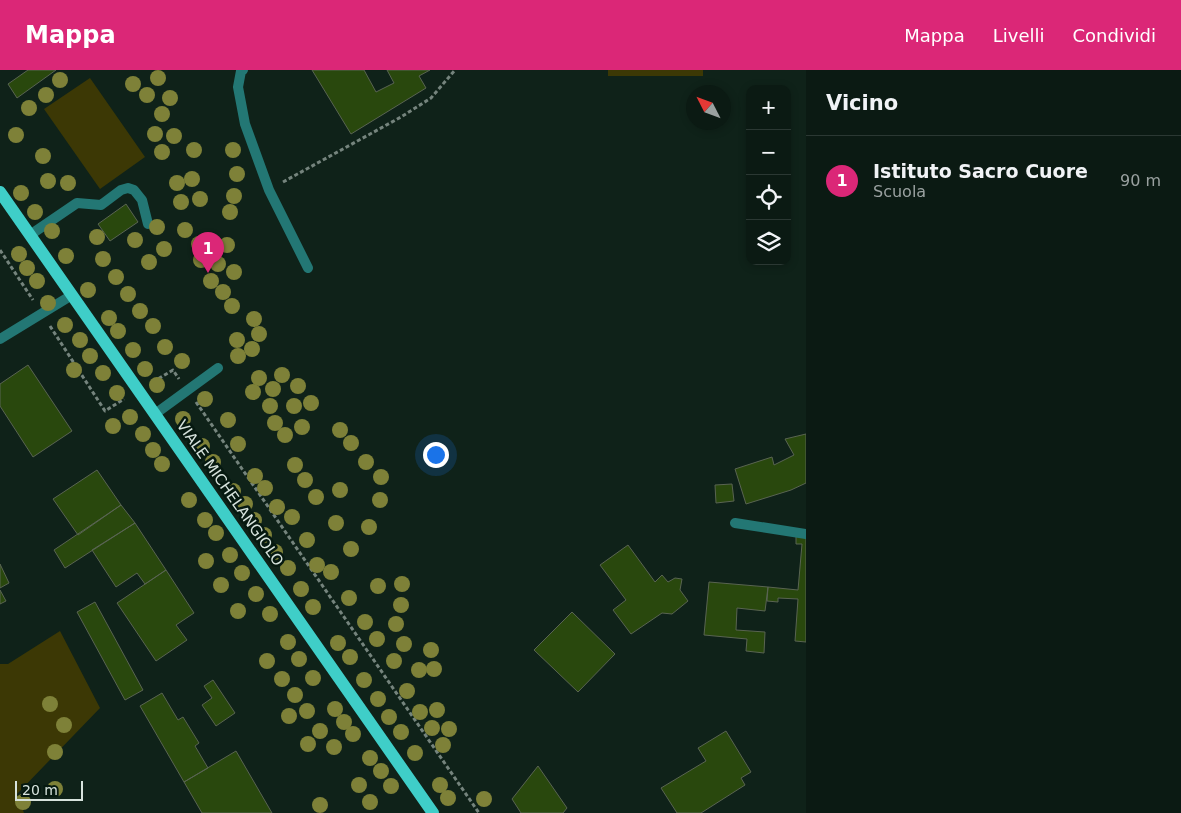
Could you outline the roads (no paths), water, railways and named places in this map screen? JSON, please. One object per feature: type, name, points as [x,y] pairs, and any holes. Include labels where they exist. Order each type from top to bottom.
[{"type":"main road","name":"VIALE MICHELANGIOLO","points":[[0,192],[433,813]]},
{"type":"street","points":[[243,70],[241,71],[238,87],[245,124],[270,190],[308,268]]},
{"type":"street","points":[[30,235],[77,203],[101,205],[121,190],[128,188],[134,190],[142,200],[148,224]]},
{"type":"street","points":[[0,339],[72,295]]},
{"type":"street","points":[[155,414],[218,368]]},
{"type":"street","points":[[735,523],[806,534]]},
{"type":"place","name":"Istituto Sacro Cuore","points":[[208,273]]}]
